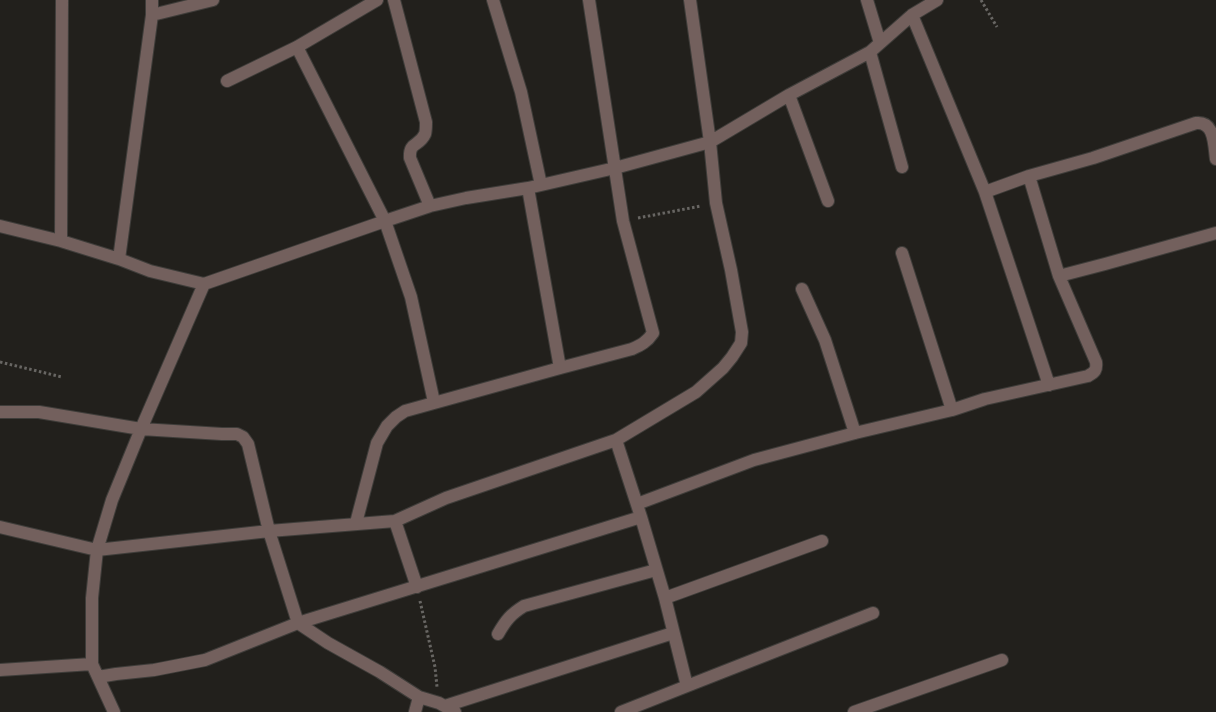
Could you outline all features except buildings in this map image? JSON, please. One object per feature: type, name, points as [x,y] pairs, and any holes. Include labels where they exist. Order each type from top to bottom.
[{"type":"street","points":[[61,241],[62,0]]},
{"type":"street","points":[[119,259],[152,14],[152,0]]},
{"type":"street","points":[[152,14],[212,0]]},
{"type":"street","points":[[227,81],[297,47],[377,0]]},
{"type":"street","points":[[394,0],[426,122],[426,132],[412,146],[410,158],[430,206]]},
{"type":"street","points":[[493,0],[521,92],[541,185]]},
{"type":"street","points":[[356,523],[377,443],[387,426],[405,411],[632,349],[649,340],[653,334],[623,221],[589,0]]},
{"type":"street","points":[[0,527],[97,550],[269,531],[396,520],[446,498],[616,440],[696,392],[732,357],[741,343],[742,332],[716,203],[710,142],[690,0]]},
{"type":"street","points":[[867,0],[880,43]]},
{"type":"street","points":[[0,226],[61,241],[150,271],[204,284],[430,206],[528,188],[615,168],[710,142],[789,95],[870,52],[912,15],[937,0]]},
{"type":"street","points":[[912,15],[985,192],[1049,385]]},
{"type":"street","points":[[297,47],[385,222],[411,297],[434,402]]},
{"type":"street","points":[[870,52],[902,167]]},
{"type":"street","points":[[789,95],[828,201]]},
{"type":"street","points":[[985,192],[1029,176],[1093,158],[1202,122],[1207,124],[1212,133],[1216,159]]},
{"type":"street","points":[[98,677],[154,670],[205,660],[298,623],[416,587],[639,510],[754,460],[952,410],[984,399],[1088,376],[1095,372],[1096,362],[1059,276],[1029,176]]},
{"type":"street","points":[[528,188],[560,368]]},
{"type":"street","points":[[1059,276],[1216,233]]},
{"type":"street","points":[[902,253],[952,410]]},
{"type":"street","points":[[114,712],[92,664],[92,598],[97,550],[112,500],[204,284]]},
{"type":"street","points":[[802,289],[825,340],[855,433]]},
{"type":"street","points":[[0,412],[39,412],[141,429],[237,434],[243,437],[248,444],[269,531],[298,623],[419,697],[446,707],[674,633]]},
{"type":"street","points":[[616,440],[665,598],[687,686]]},
{"type":"street","points":[[396,520],[416,587]]},
{"type":"street","points":[[665,598],[822,541]]},
{"type":"street","points":[[498,634],[506,620],[524,606],[656,570]]},
{"type":"street","points":[[621,712],[873,613]]},
{"type":"street","points":[[854,712],[1002,660]]},
{"type":"street","points":[[0,670],[92,664]]},
{"type":"street","points":[[415,712],[419,697]]},
{"type":"path","points":[[981,0],[997,27]]},
{"type":"path","points":[[623,221],[716,203]]},
{"type":"path","points":[[0,362],[62,377]]},
{"type":"path","points":[[416,587],[446,707]]}]
